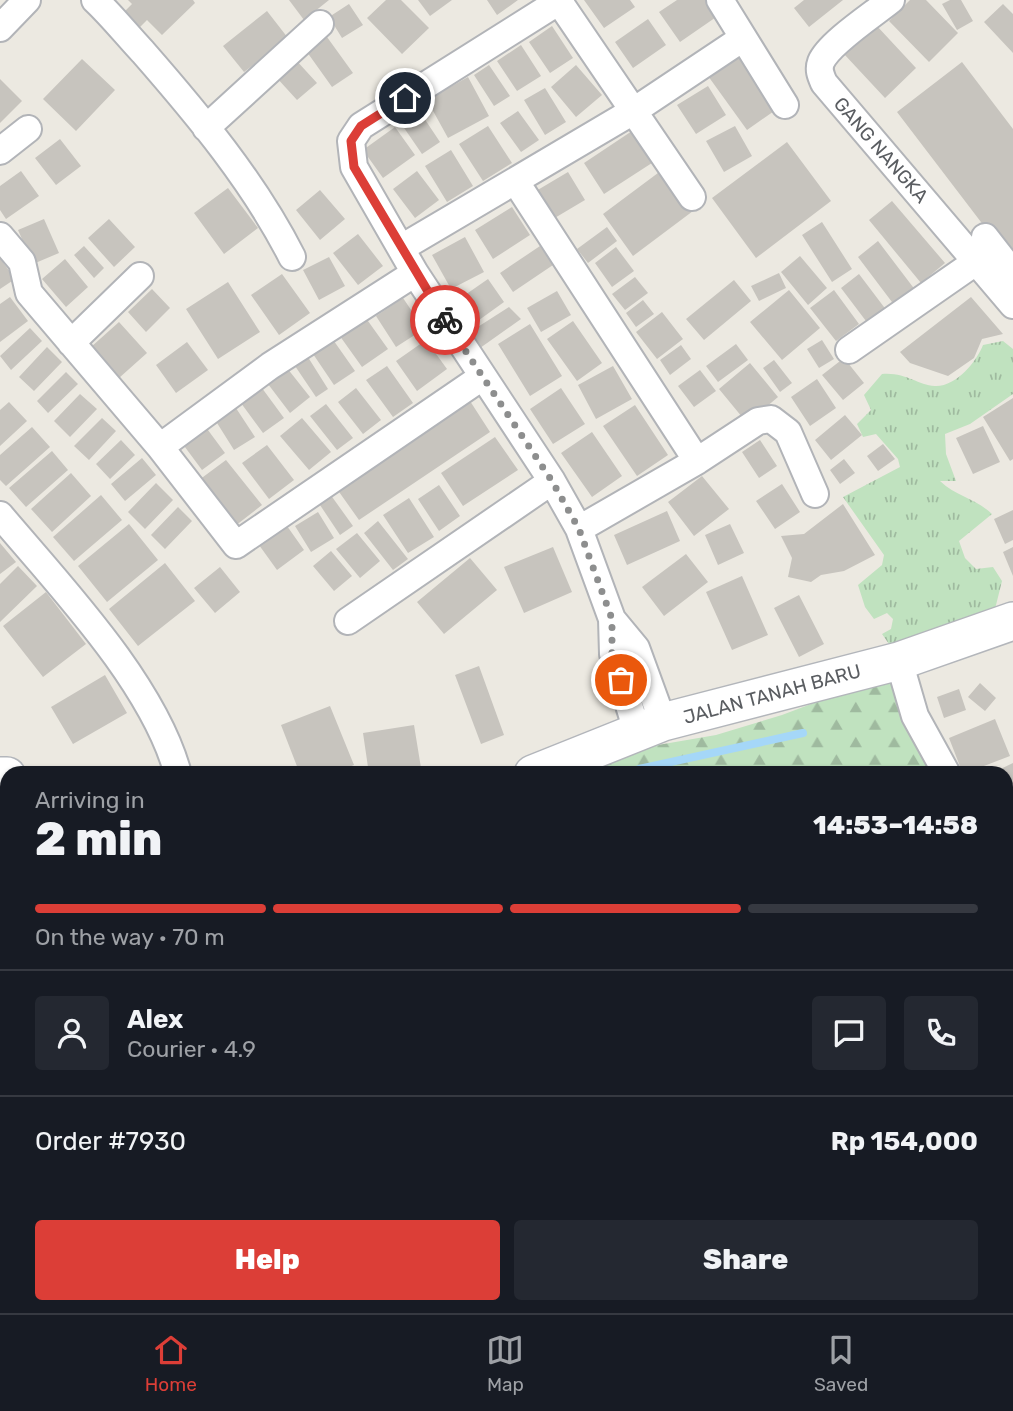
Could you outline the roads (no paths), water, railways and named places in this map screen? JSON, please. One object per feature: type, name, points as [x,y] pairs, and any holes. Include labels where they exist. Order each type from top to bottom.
[{"type":"main road","name":"JALAN TANAH BARU","points":[[553,766],[650,727],[900,665],[1013,621]]},
{"type":"street","points":[[0,29],[27,0]]},
{"type":"street","points":[[720,0],[785,105]]},
{"type":"street","name":"GANG NANGKA","points":[[891,0],[831,50],[821,61],[819,71],[824,83],[981,249],[1013,305]]},
{"type":"street","points":[[98,1],[206,128],[270,215],[292,257]]},
{"type":"street","points":[[650,727],[636,648],[612,619],[579,529],[552,481],[415,273],[403,247],[354,167],[351,141],[361,126],[559,1],[692,197]]},
{"type":"street","points":[[206,128],[320,24]]},
{"type":"street","points":[[403,247],[635,110],[743,38]]},
{"type":"street","points":[[0,151],[28,129]]},
{"type":"street","points":[[516,182],[697,461]]},
{"type":"street","points":[[0,236],[22,262],[29,293],[160,447],[236,545],[482,377]]},
{"type":"street","points":[[849,351],[981,249],[1013,274]]},
{"type":"street","points":[[160,447],[270,366],[415,273]]},
{"type":"street","points":[[71,343],[140,276]]},
{"type":"street","points":[[579,529],[697,461],[758,421],[771,419],[788,432],[815,494]]},
{"type":"street","points":[[348,621],[552,481]]},
{"type":"street","points":[[0,515],[59,585],[150,705],[170,746],[176,766]]},
{"type":"street","points":[[900,665],[915,716],[943,766]]},
{"type":"waterway","points":[[653,766],[803,733]]}]
